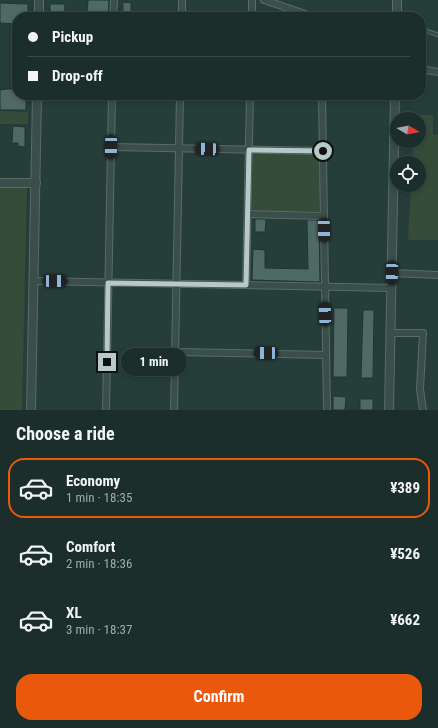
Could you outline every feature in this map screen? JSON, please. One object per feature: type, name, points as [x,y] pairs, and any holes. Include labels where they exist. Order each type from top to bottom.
[{"type":"street","points":[[39,0],[39,12]]},
{"type":"street","points":[[113,12],[114,0]]},
{"type":"street","points":[[182,0],[182,12]]},
{"type":"street","points":[[252,0],[252,12]]},
{"type":"street","points":[[264,0],[299,12]]},
{"type":"street","points":[[397,0],[397,12]]},
{"type":"street","points":[[426,70],[438,72]]},
{"type":"street","points":[[31,410],[37,100]]},
{"type":"street","points":[[106,410],[112,100]]},
{"type":"street","points":[[174,410],[180,100]]},
{"type":"street","points":[[246,285],[250,100]]},
{"type":"street","points":[[322,100],[327,410]]},
{"type":"street","points":[[389,410],[395,100]]},
{"type":"street","points":[[111,147],[323,151]]},
{"type":"street","points":[[0,184],[36,183]]},
{"type":"street","points":[[248,214],[323,216]]},
{"type":"street","points":[[392,273],[438,275]]},
{"type":"street","points":[[33,281],[392,288]]},
{"type":"street","points":[[391,332],[423,333],[420,389],[423,410]]},
{"type":"street","points":[[176,352],[326,354]]},
{"type":"lane","points":[[426,31],[438,35]]},
{"type":"green space","points":[[0,111],[28,112],[28,124],[0,124]]},
{"type":"green space","points":[[426,115],[433,115],[433,134],[438,135],[438,240],[408,240],[411,192],[426,192],[426,156],[412,156],[413,148],[426,148]]},
{"type":"green space","points":[[255,153],[318,154],[320,156],[320,211],[255,211],[252,208],[253,155]]},
{"type":"green space","points":[[0,183],[27,183],[22,410],[0,410]]},
{"type":"building","points":[[88,0],[109,0],[108,12],[87,12]]},
{"type":"building","points":[[123,2],[131,3],[131,12],[123,12]]},
{"type":"building","points":[[0,3],[28,4],[28,12],[12,12],[12,24],[0,23]]},
{"type":"building","points":[[50,4],[65,4],[64,12],[50,12]]},
{"type":"building","points":[[12,89],[12,100],[26,100],[26,110],[0,110],[0,90]]},
{"type":"building","points":[[13,126],[25,127],[25,147],[18,146],[18,143],[12,143]]},
{"type":"building","points":[[255,219],[266,219],[265,232],[255,232]]},
{"type":"building","points":[[307,220],[319,220],[320,282],[252,280],[253,249],[265,250],[265,268],[308,269]]},
{"type":"building","points":[[334,308],[348,308],[347,377],[333,377]]},
{"type":"building","points":[[363,310],[374,310],[373,378],[361,378]]},
{"type":"building","points":[[333,396],[346,397],[345,410],[333,410]]},
{"type":"building","points":[[360,399],[373,399],[373,410],[360,410]]},
{"type":"route","points":[[107,362],[108,283],[246,285],[249,150],[323,151]]}]
